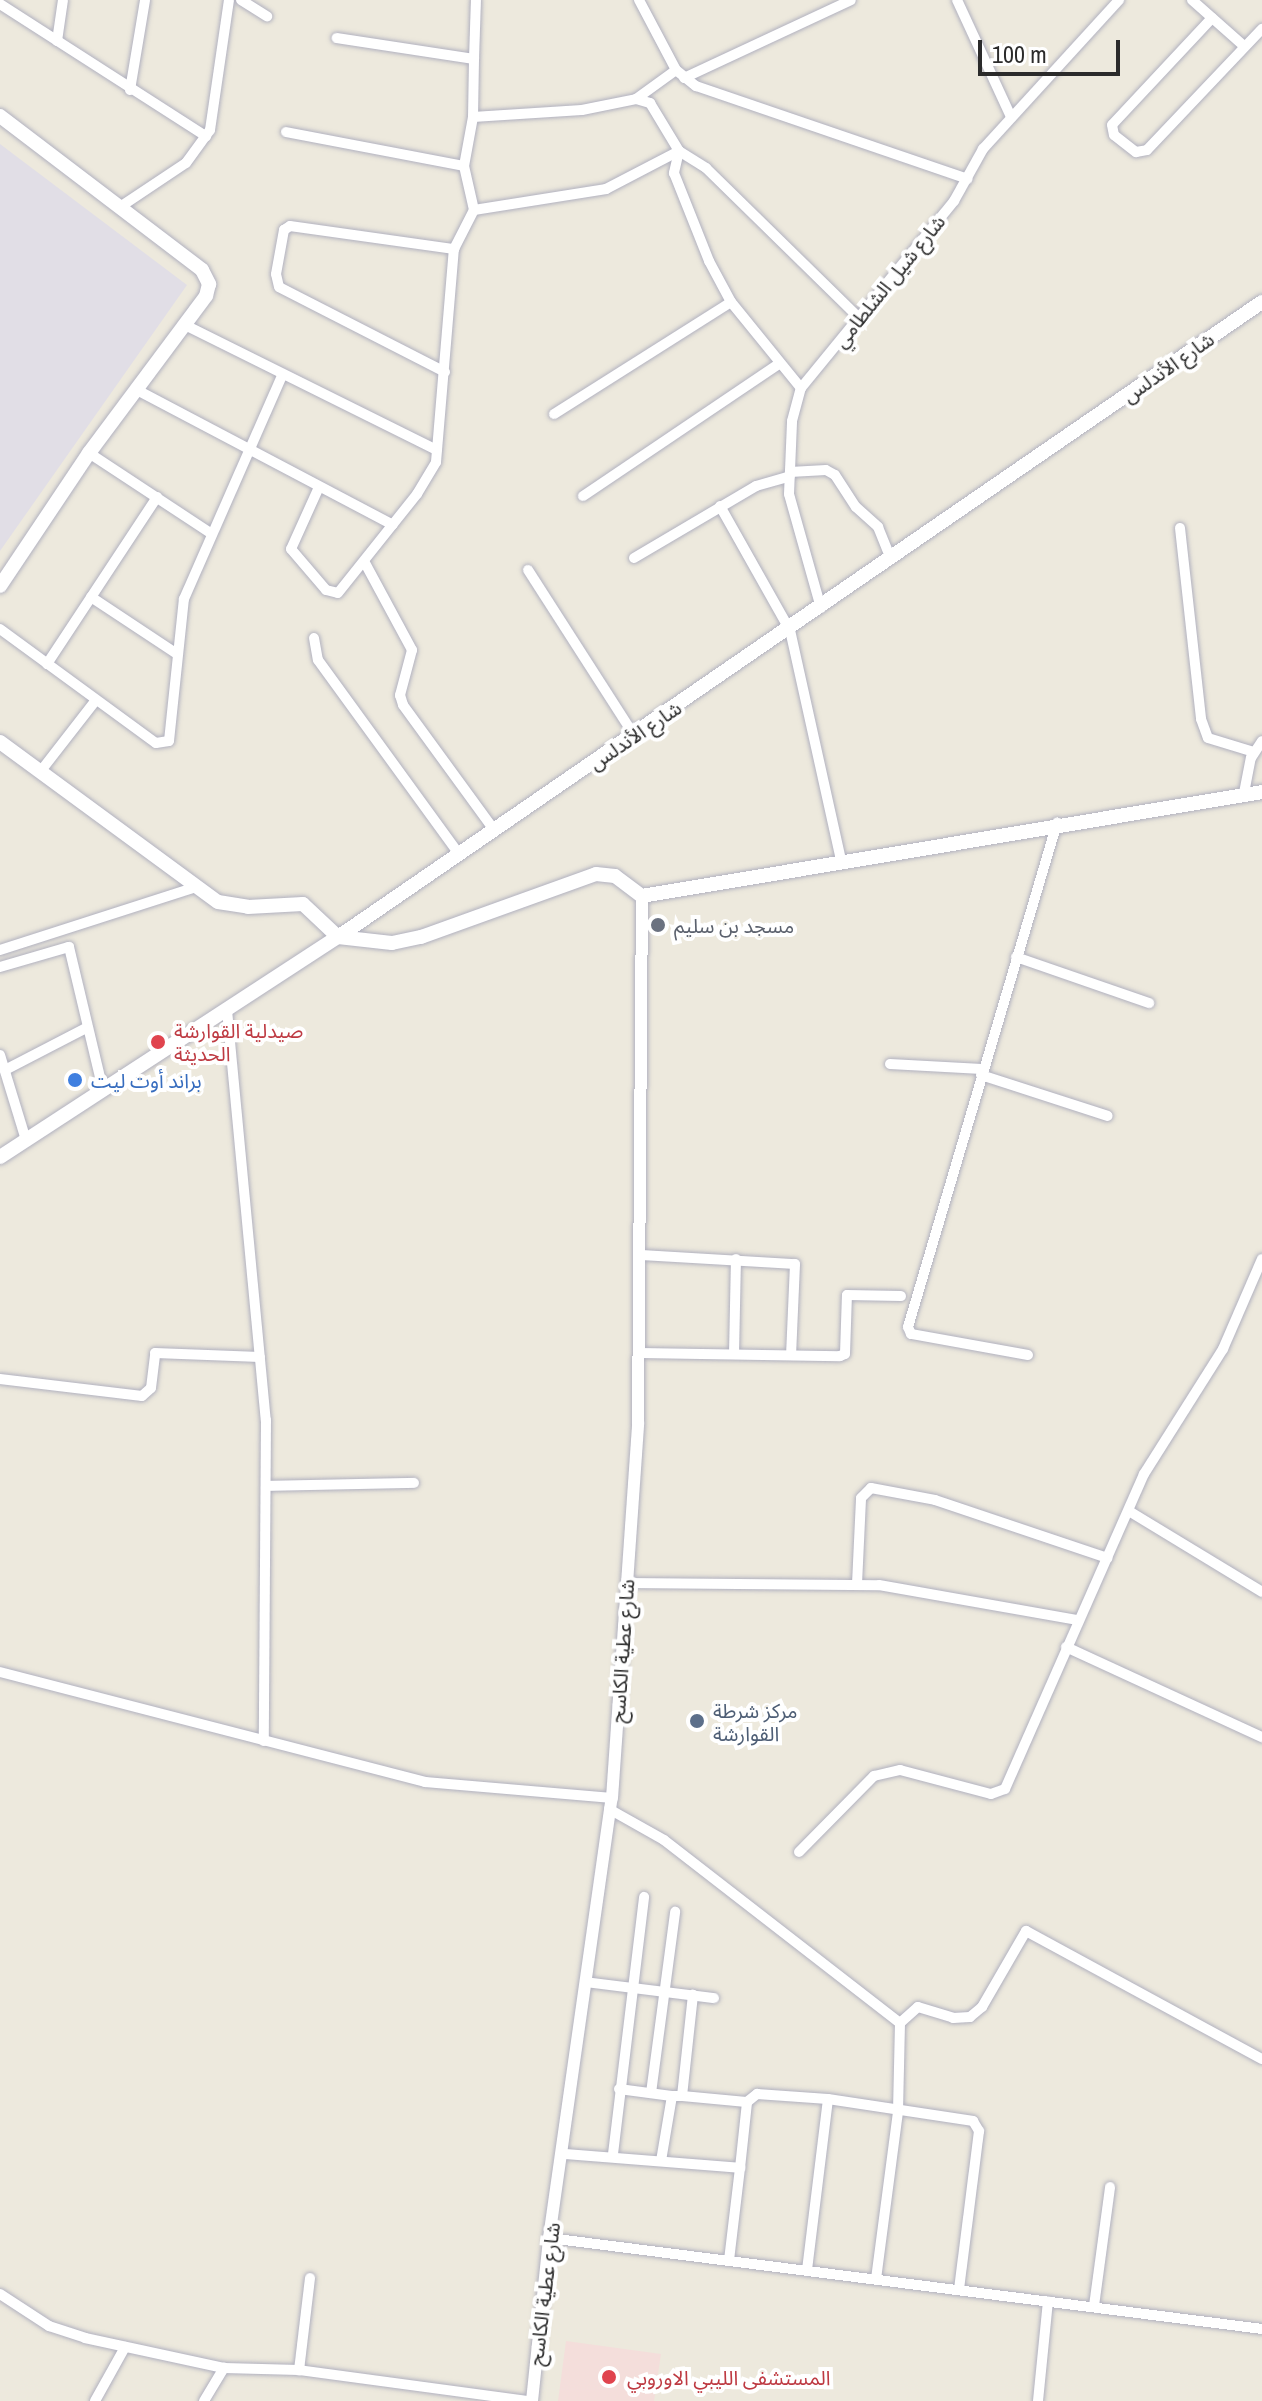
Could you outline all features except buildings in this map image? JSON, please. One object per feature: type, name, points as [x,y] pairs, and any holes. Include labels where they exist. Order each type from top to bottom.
[{"type":"main road","points":[[0,116],[208,277],[209,291],[89,453],[0,586]]},
{"type":"main road","name":"شارع الأندلس","points":[[0,1157],[338,937],[790,630],[1262,302]]},
{"type":"main road","points":[[0,742],[196,887],[232,906],[303,904],[338,937],[392,943],[421,937],[596,874],[615,876],[642,896],[1057,823],[1262,792]]},
{"type":"street","points":[[57,41],[63,0]]},
{"type":"street","points":[[130,90],[145,0]]},
{"type":"street","points":[[120,207],[186,163],[206,136],[229,0]]},
{"type":"street","points":[[241,0],[267,16]]},
{"type":"street","points":[[319,487],[292,553],[332,594],[365,563],[430,475],[437,450],[454,249],[474,210],[464,166],[473,117],[476,0]]},
{"type":"street","points":[[639,0],[680,74],[710,92],[967,179]]},
{"type":"street","points":[[473,117],[582,110],[636,99],[680,74],[851,0]]},
{"type":"street","points":[[957,0],[1011,117]]},
{"type":"street","name":"شارع شيل الشلطامي","points":[[821,608],[792,516],[790,474],[795,403],[801,388],[967,179],[983,149],[1119,0]]},
{"type":"street","points":[[1192,0],[1244,46]]},
{"type":"street","points":[[0,4],[206,136]]},
{"type":"street","points":[[1212,18],[1116,119],[1114,135],[1136,152],[1147,150],[1262,29]]},
{"type":"street","points":[[337,38],[474,59]]},
{"type":"street","points":[[636,99],[650,103],[679,151],[706,168],[859,318]]},
{"type":"street","points":[[286,132],[464,166]]},
{"type":"street","points":[[474,210],[606,189],[679,151]]},
{"type":"street","points":[[679,151],[674,173],[731,302],[801,388]]},
{"type":"street","points":[[445,372],[279,287],[276,274],[284,230],[290,226],[454,249]]},
{"type":"street","points":[[554,414],[731,302]]},
{"type":"street","points":[[185,325],[282,376],[437,450]]},
{"type":"street","points":[[583,496],[779,364]]},
{"type":"street","points":[[0,629],[163,745],[169,741],[184,599],[282,376]]},
{"type":"street","points":[[137,390],[393,525]]},
{"type":"street","points":[[89,453],[212,534]]},
{"type":"street","points":[[634,558],[769,480],[826,470],[835,475],[878,527],[891,560]]},
{"type":"street","points":[[47,664],[157,497]]},
{"type":"street","points":[[720,506],[790,630],[841,860]]},
{"type":"street","points":[[1180,528],[1201,719],[1208,738],[1254,752]]},
{"type":"street","points":[[365,563],[412,650],[400,695],[403,705],[494,830]]},
{"type":"street","points":[[528,570],[634,735]]},
{"type":"street","points":[[91,597],[177,654]]},
{"type":"street","points":[[314,638],[318,660],[459,854]]},
{"type":"street","points":[[40,772],[96,700]]},
{"type":"street","points":[[1244,793],[1254,752],[1262,741]]},
{"type":"street","points":[[1028,1355],[911,1334],[908,1327],[1057,823]]},
{"type":"street","points":[[0,950],[196,887]]},
{"type":"street","name":"شارع عطية الكاسح","points":[[530,2401],[549,2238],[564,2154],[610,1804],[640,1353],[642,896]]},
{"type":"street","points":[[0,967],[68,946],[103,1090]]},
{"type":"street","points":[[1016,957],[1149,1003]]},
{"type":"street","points":[[227,1010],[260,1357],[267,1486],[264,1741]]},
{"type":"street","points":[[5,1070],[88,1027]]},
{"type":"street","points":[[0,1055],[26,1140]]},
{"type":"street","points":[[890,1064],[982,1072],[1108,1116]]},
{"type":"street","points":[[642,1255],[791,1262],[797,1267],[791,1355]]},
{"type":"street","points":[[734,1354],[736,1259]]},
{"type":"street","points":[[799,1852],[874,1776],[900,1770],[991,1794],[1005,1789],[1144,1474],[1223,1349],[1262,1259]]},
{"type":"street","points":[[640,1353],[845,1354],[847,1295],[901,1296]]},
{"type":"street","points":[[0,1379],[142,1396],[151,1388],[155,1353],[260,1357]]},
{"type":"street","points":[[267,1486],[414,1483]]},
{"type":"street","points":[[857,1584],[861,1498],[871,1488],[935,1500],[1107,1558]]},
{"type":"street","points":[[1129,1511],[1262,1592]]},
{"type":"street","points":[[626,1583],[857,1584],[1078,1620]]},
{"type":"street","points":[[1066,1647],[1262,1737]]},
{"type":"street","points":[[0,1672],[425,1782],[610,1804],[664,1840],[900,2023]]},
{"type":"street","points":[[613,2154],[629,1987],[644,1897]]},
{"type":"street","points":[[651,2093],[675,1912]]},
{"type":"street","points":[[876,2279],[898,2111],[900,2023],[918,2007],[953,2018],[970,2017],[987,1998],[1022,1933],[1030,1930],[1262,2059]]},
{"type":"street","points":[[585,1982],[714,1998]]},
{"type":"street","points":[[661,2161],[677,2096],[693,1995]]},
{"type":"street","points":[[619,2089],[747,2102],[757,2094],[828,2099],[973,2121],[979,2131],[959,2290]]},
{"type":"street","points":[[807,2270],[828,2099]]},
{"type":"street","points":[[729,2260],[747,2102]]},
{"type":"street","points":[[564,2154],[613,2154],[740,2168]]},
{"type":"street","points":[[1094,2306],[1110,2187]]},
{"type":"street","points":[[549,2238],[1262,2329]]},
{"type":"street","points":[[299,2370],[310,2278]]},
{"type":"street","points":[[0,2294],[49,2326],[125,2347],[224,2368],[299,2370],[530,2401]]},
{"type":"street","points":[[1038,2401],[1048,2301]]},
{"type":"street","points":[[95,2401],[125,2347]]},
{"type":"street","points":[[204,2401],[224,2368]]},
{"type":"shaded area","points":[[0,144],[187,285],[0,551]]},
{"type":"shaded area","name":"المستشفی الليبي الاوروبي","points":[[566,2341],[661,2354],[654,2401],[558,2401]]},
{"type":"place","name":"مسجد بن سليم","points":[[658,925]]},
{"type":"place","name":"صيدلية القوارشة الحديثة","points":[[158,1042]]},
{"type":"place","name":"براند أوت ليت","points":[[75,1080]]},
{"type":"place","name":"مركز شرطة القوارشة","points":[[697,1721]]},
{"type":"place","name":"المستشفی الليبي الاوروبي","points":[[609,2377]]}]
